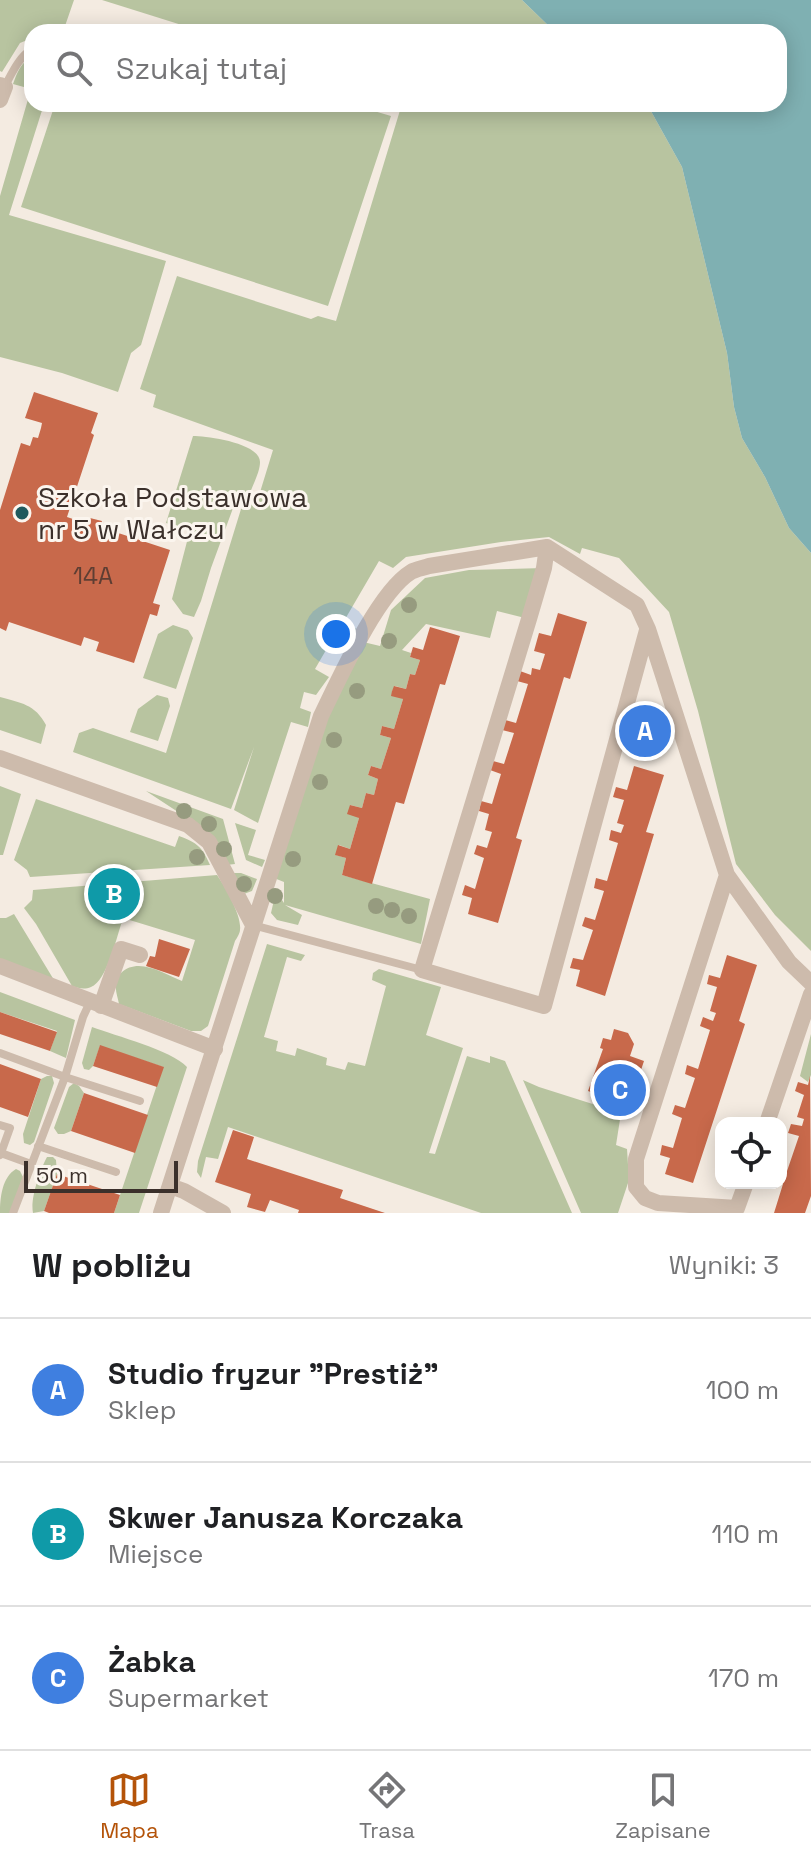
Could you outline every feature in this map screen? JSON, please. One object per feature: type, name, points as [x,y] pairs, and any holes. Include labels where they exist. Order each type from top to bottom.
[{"type":"street","points":[[547,547],[529,619],[422,970],[544,1006],[648,629]]},
{"type":"street","points":[[161,1213],[321,716],[365,632],[392,590],[411,572],[429,566],[547,547],[637,605],[648,629],[727,875],[789,962],[811,983]]},
{"type":"street","points":[[0,758],[188,825],[209,842],[253,925]]},
{"type":"street","points":[[727,875],[636,1159],[636,1187],[645,1198],[658,1203],[737,1208],[744,1189]]},
{"type":"street","points":[[96,1004],[121,949],[140,955]]},
{"type":"street","points":[[0,966],[215,1049]]},
{"type":"street","points":[[769,1117],[811,994]]},
{"type":"street","points":[[170,1186],[223,1213]]},
{"type":"lane","points":[[2,91],[24,55]]},
{"type":"lane","points":[[253,925],[422,970]]},
{"type":"lane","points":[[13,1213],[65,1077],[83,1017],[96,1004]]},
{"type":"lane","points":[[0,1053],[140,1101]]},
{"type":"lane","points":[[0,1125],[10,1128],[0,1154],[31,1164]]},
{"type":"lane","points":[[38,1146],[116,1172]]},
{"type":"green space","points":[[0,0],[74,0],[66,24],[24,24],[24,41],[0,71]]},
{"type":"green space","points":[[102,0],[522,0],[547,24],[178,24]]},
{"type":"green space","points":[[24,63],[24,87],[13,84]]},
{"type":"green space","points":[[24,112],[41,112],[9,215],[166,261],[141,345],[131,353],[118,392],[0,357],[0,196]]},
{"type":"green space","points":[[52,112],[377,112],[391,116],[328,306],[21,207]]},
{"type":"green space","points":[[399,112],[651,112],[682,167],[727,353],[734,407],[742,438],[789,528],[811,553],[811,951],[775,915],[736,864],[698,711],[669,612],[619,558],[582,548],[580,554],[549,537],[406,557],[393,568],[379,561],[344,621],[358,630],[354,634],[340,626],[315,669],[329,677],[316,695],[304,692],[300,708],[311,712],[308,727],[291,722],[258,823],[234,810],[254,747],[231,809],[73,752],[79,733],[93,728],[166,753],[241,509],[257,502],[273,450],[153,407],[156,395],[140,389],[177,276],[311,319],[318,316],[336,321]]},
{"type":"green space","points":[[193,436],[242,445],[258,455],[260,462],[250,493],[236,500],[194,617],[183,614],[172,599],[190,530],[166,523]]},
{"type":"green space","points":[[544,568],[529,619],[497,611],[490,638],[426,624],[402,650],[420,660],[415,675],[410,674],[406,689],[395,686],[392,691],[403,699],[394,729],[382,726],[380,735],[391,738],[381,769],[371,766],[368,775],[378,779],[374,795],[366,793],[362,808],[350,805],[359,818],[350,849],[339,845],[336,855],[346,858],[342,875],[430,899],[421,944],[285,905],[302,915],[298,925],[277,920],[271,913],[276,891],[284,903],[284,882],[269,876],[321,716],[359,641],[380,646],[391,610],[425,578],[469,570]]},
{"type":"green space","points":[[173,625],[188,630],[193,638],[176,689],[143,678],[158,634]]},
{"type":"green space","points":[[157,695],[168,698],[170,706],[158,741],[130,732],[138,709]]},
{"type":"green space","points":[[0,697],[27,705],[37,713],[46,725],[41,744],[0,730]]},
{"type":"green space","points":[[0,786],[21,794],[3,855],[0,855]]},
{"type":"green space","points":[[146,791],[223,819],[235,864],[226,865],[207,831]]},
{"type":"green space","points":[[36,799],[175,847],[179,836],[199,846],[210,865],[30,877],[27,870],[14,860]]},
{"type":"green space","points":[[235,823],[256,830],[248,855],[265,860],[262,867],[246,860]]},
{"type":"green space","points":[[230,873],[257,879],[252,891],[241,895]]},
{"type":"green space","points":[[217,875],[236,909],[240,930],[208,1026],[201,1031],[191,1031],[119,1004],[116,989],[119,976],[135,966],[152,968],[182,981],[195,940],[123,918],[102,976],[91,987],[79,988],[72,986],[24,908],[32,900],[33,890]]},
{"type":"green space","points":[[14,914],[54,980],[0,959],[0,918]]},
{"type":"green space","points":[[267,944],[305,955],[301,961],[287,957],[264,1037],[278,1041],[276,1051],[295,1056],[297,1048],[327,1058],[326,1065],[345,1070],[348,1062],[365,1066],[386,986],[372,980],[373,973],[379,969],[441,987],[426,1035],[463,1048],[429,1153],[435,1154],[467,1056],[490,1063],[490,1056],[505,1061],[572,1213],[481,1213],[228,1127],[218,1159],[206,1157],[201,1178],[197,1172],[198,1161]]},
{"type":"green space","points":[[0,992],[75,1020],[66,1058],[50,1051],[57,1031],[0,1012]]},
{"type":"green space","points":[[92,1027],[156,1049],[187,1067],[139,1213],[114,1213],[163,1067],[100,1046],[93,1066],[89,1070],[84,1069],[82,1063]]},
{"type":"green space","points":[[811,1034],[811,1075],[808,1082],[800,1076]]},
{"type":"green space","points":[[52,1076],[54,1083],[34,1142],[30,1145],[24,1143],[23,1134],[41,1079]]},
{"type":"green space","points":[[523,1080],[621,1113],[616,1145],[627,1149],[629,1180],[618,1213],[581,1213]]},
{"type":"green space","points":[[74,1083],[84,1093],[71,1131],[58,1134],[54,1128],[69,1087]]},
{"type":"green space","points":[[47,1157],[56,1160],[57,1174],[44,1211],[33,1213],[34,1193]]},
{"type":"green space","points":[[16,1169],[23,1177],[10,1213],[0,1213],[5,1182]]},
{"type":"water","points":[[522,0],[811,0],[811,553],[789,528],[742,438],[734,407],[727,353],[682,167],[651,112],[787,112],[787,24],[547,24]]},
{"type":"building","points":[[34,392],[98,413],[91,433],[94,435],[67,517],[88,524],[90,518],[102,521],[100,527],[170,550],[153,603],[160,605],[157,616],[150,614],[134,663],[96,651],[99,642],[84,637],[81,646],[9,622],[6,631],[0,628],[0,510],[21,443],[30,446],[33,437],[38,438],[41,428],[42,423],[25,418]]},
{"type":"building","points":[[558,613],[587,622],[570,679],[564,677],[516,838],[522,840],[498,923],[468,914],[472,898],[462,895],[465,885],[475,889],[484,858],[474,854],[477,845],[487,848],[492,832],[485,830],[489,814],[479,811],[481,801],[492,804],[501,774],[490,770],[493,761],[504,764],[514,733],[502,730],[505,720],[516,723],[528,684],[517,681],[520,671],[531,675],[532,668],[540,670],[545,654],[534,651],[539,633],[551,636]]},
{"type":"building","points":[[430,627],[460,636],[445,685],[440,684],[404,804],[396,802],[372,884],[342,875],[346,858],[335,855],[338,845],[350,849],[359,818],[347,814],[350,805],[362,808],[366,793],[374,795],[378,779],[368,775],[371,766],[381,769],[391,738],[380,735],[382,726],[394,729],[403,699],[391,696],[392,691],[394,686],[406,689],[410,674],[415,675],[420,660],[410,657],[413,647],[423,650]]},
{"type":"building","points":[[637,721],[657,725],[651,741],[634,737]]},
{"type":"building","points":[[634,766],[664,775],[646,832],[654,834],[605,996],[576,986],[580,970],[570,968],[573,958],[583,960],[593,930],[582,926],[585,917],[595,920],[604,891],[594,888],[596,878],[607,881],[618,843],[609,840],[611,830],[621,833],[624,825],[617,823],[624,800],[613,797],[616,787],[627,790]]},
{"type":"building","points":[[159,939],[190,949],[179,977],[146,966],[150,956],[155,957]]},
{"type":"building","points":[[727,955],[757,965],[739,1021],[745,1024],[693,1183],[665,1174],[670,1158],[660,1155],[662,1145],[673,1148],[682,1118],[672,1114],[675,1105],[685,1108],[695,1078],[685,1074],[687,1065],[698,1069],[710,1030],[700,1026],[703,1017],[713,1021],[716,1013],[710,1011],[717,987],[707,984],[709,975],[720,978]]},
{"type":"building","points":[[0,1012],[57,1032],[50,1051],[0,1034]]},
{"type":"building","points":[[614,1029],[628,1033],[634,1044],[630,1056],[644,1061],[629,1106],[588,1091],[603,1049],[600,1048],[603,1038],[611,1040]]},
{"type":"building","points":[[100,1045],[164,1067],[157,1087],[93,1066]]},
{"type":"building","points":[[0,1064],[41,1079],[28,1117],[0,1107]]},
{"type":"building","points":[[810,1076],[811,1196],[805,1213],[774,1213],[781,1189],[787,1189],[787,1171],[799,1136],[788,1133],[791,1124],[802,1126],[804,1119],[797,1117],[804,1095],[795,1091],[798,1082],[808,1085]]},
{"type":"building","points":[[84,1093],[148,1115],[135,1153],[71,1131]]},
{"type":"building","points":[[233,1130],[254,1137],[247,1159],[343,1190],[340,1198],[385,1213],[298,1213],[299,1210],[270,1200],[265,1212],[247,1207],[251,1194],[215,1182]]},
{"type":"building","points":[[57,1174],[120,1195],[114,1213],[44,1211]]},
{"type":"place","name":"Szkoła Podstawowa nr 5 w Wałczu","points":[[22,513]]},
{"type":"place","name":"Studio fryzur \"Prestiż\"","points":[[645,731]]},
{"type":"place","name":"Skwer Janusza Korczaka","points":[[114,894]]},
{"type":"place","name":"Żabka","points":[[620,1090]]}]
